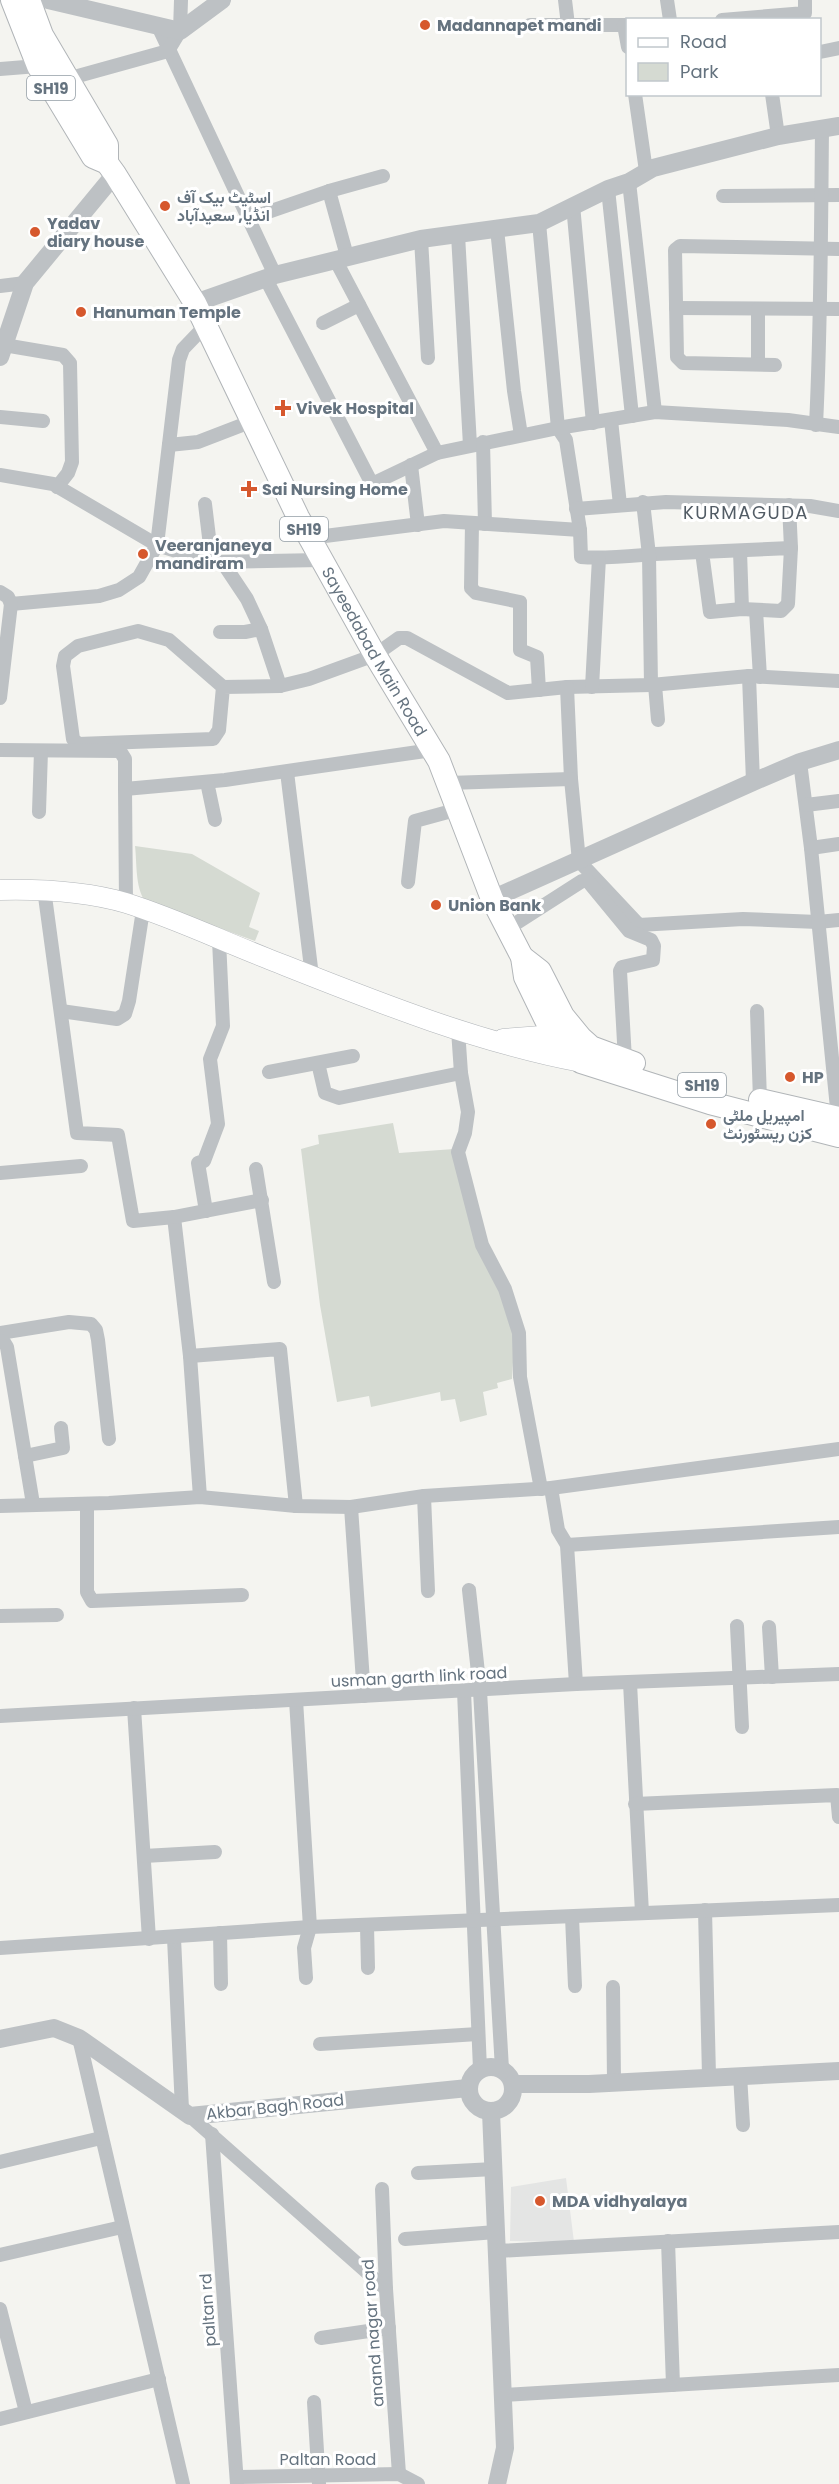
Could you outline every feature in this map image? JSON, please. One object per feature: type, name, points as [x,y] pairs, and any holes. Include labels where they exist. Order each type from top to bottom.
[{"type":"main road","name":"Sayeedabad Main Road","points":[[12,0],[38,66],[93,157],[111,169]]},
{"type":"main road","name":"Sayeedabad Main Road","points":[[30,0],[42,35],[107,145],[111,169],[195,303],[250,422],[309,538],[432,750],[459,809],[492,899],[522,957],[540,971],[563,1016],[568,1047]]},
{"type":"main road","points":[[0,891],[45,889],[82,893],[134,906],[458,1030],[492,1039],[568,1047]]},
{"type":"main road","name":"SH19","points":[[568,1047],[625,1060],[680,1079],[839,1124]]},
{"type":"main road","name":"SH19","points":[[568,1047],[710,1103],[839,1124]]},
{"type":"street","points":[[48,0],[180,31]]},
{"type":"street","points":[[180,31],[181,0]]},
{"type":"street","points":[[67,79],[168,51],[180,31],[222,0]]},
{"type":"street","points":[[565,0],[568,25]]},
{"type":"street","points":[[667,0],[670,18]]},
{"type":"street","points":[[760,18],[805,13],[804,0]]},
{"type":"street","points":[[530,26],[626,25]]},
{"type":"street","points":[[158,26],[249,219],[271,277],[372,484],[437,453],[558,428],[655,412],[788,420],[839,427]]},
{"type":"street","points":[[821,52],[839,48]]},
{"type":"street","points":[[0,69],[38,66]]},
{"type":"street","points":[[635,96],[646,171]]},
{"type":"street","points":[[772,96],[778,136]]},
{"type":"street","points":[[195,303],[271,277],[421,239],[539,223],[608,189],[629,182],[646,171],[778,136],[831,127],[822,195],[819,250],[821,310],[816,425]]},
{"type":"street","points":[[57,487],[68,473],[72,462],[70,363],[63,356],[2,351],[25,283],[111,169]]},
{"type":"street","points":[[249,219],[328,191],[383,176]]},
{"type":"street","points":[[629,182],[655,412]]},
{"type":"street","points":[[608,189],[632,416]]},
{"type":"street","points":[[328,191],[341,258],[359,305],[437,453]]},
{"type":"street","points":[[723,196],[839,195]]},
{"type":"street","points":[[573,205],[593,423]]},
{"type":"street","points":[[539,223],[558,428],[566,440],[580,530],[580,556],[598,558],[791,548]]},
{"type":"street","points":[[497,229],[514,391],[521,435]]},
{"type":"street","points":[[458,235],[476,444],[479,524],[471,588],[476,592],[520,602],[520,650],[537,657],[539,690]]},
{"type":"street","points":[[421,239],[428,358]]},
{"type":"street","points":[[775,365],[683,363],[679,361],[677,357],[674,253],[677,248],[839,249]]},
{"type":"street","points":[[0,286],[25,283]]},
{"type":"street","points":[[323,323],[359,305]]},
{"type":"street","points":[[676,308],[839,309]]},
{"type":"street","points":[[758,309],[758,364]]},
{"type":"street","points":[[10,604],[99,596],[119,590],[139,578],[158,544],[179,360],[183,349],[206,325]]},
{"type":"street","points":[[0,417],[43,421]]},
{"type":"street","points":[[612,420],[620,505]]},
{"type":"street","points":[[169,445],[198,442],[250,422]]},
{"type":"street","points":[[411,465],[418,525]]},
{"type":"street","points":[[0,475],[57,487],[158,544],[218,563],[321,560]]},
{"type":"street","points":[[576,509],[643,502],[789,505],[839,511]]},
{"type":"street","points":[[643,502],[649,555],[653,685],[658,720]]},
{"type":"street","points":[[205,504],[218,563],[247,599],[261,629],[280,686]]},
{"type":"street","points":[[702,552],[708,610],[712,613],[749,610],[781,611],[788,604],[791,548],[789,505]]},
{"type":"street","points":[[309,538],[444,521],[580,530]]},
{"type":"street","points":[[740,551],[749,610],[754,676],[753,782]]},
{"type":"street","points":[[592,687],[598,558]]},
{"type":"street","points":[[0,591],[8,597],[10,604],[0,698]]},
{"type":"street","points":[[220,633],[261,629]]},
{"type":"street","points":[[120,747],[74,742],[63,666],[65,656],[78,646],[138,631],[169,640],[223,687],[280,686],[309,679],[375,655],[399,638],[407,638],[508,693],[567,687],[653,685],[754,676],[839,681]]},
{"type":"street","points":[[0,750],[41,751],[120,747],[213,739],[218,735],[219,730],[223,687]]},
{"type":"street","points":[[567,687],[571,779],[579,861],[639,925],[743,919],[818,922],[839,920]]},
{"type":"street","points":[[61,1011],[117,1019],[125,1014],[129,1001],[134,906],[125,789],[125,759],[120,747]]},
{"type":"street","points":[[125,789],[287,772],[432,750]]},
{"type":"street","points":[[492,899],[753,782],[800,762],[839,750]]},
{"type":"street","points":[[39,812],[41,751]]},
{"type":"street","points":[[800,762],[818,922],[830,967],[839,1124]]},
{"type":"street","points":[[287,772],[312,976]]},
{"type":"street","points":[[448,783],[571,779]]},
{"type":"street","points":[[207,782],[215,820]]},
{"type":"street","points":[[806,805],[839,801]]},
{"type":"street","points":[[408,882],[415,821],[459,809]]},
{"type":"street","points":[[811,848],[839,844]]},
{"type":"street","points":[[507,929],[587,880],[629,931],[651,940],[654,946],[653,960],[622,967],[620,971],[625,1060]]},
{"type":"street","points":[[45,889],[77,1133],[118,1135],[133,1221],[206,1211],[262,1200]]},
{"type":"street","points":[[206,1211],[198,1163],[204,1161],[218,1124],[210,1059],[223,1026],[219,940]]},
{"type":"street","points":[[757,1011],[760,1100]]},
{"type":"street","points":[[458,1030],[468,1112],[465,1133],[458,1152],[482,1245],[505,1289],[519,1333],[520,1377],[546,1489],[558,1530],[567,1545],[576,1684]]},
{"type":"street","points":[[269,1072],[353,1056]]},
{"type":"street","points":[[318,1063],[325,1093],[339,1098],[462,1073]]},
{"type":"street","points":[[0,1173],[81,1166]]},
{"type":"street","points":[[256,1169],[274,1282]]},
{"type":"street","points":[[174,1216],[190,1356],[200,1497]]},
{"type":"street","points":[[0,1333],[69,1322],[91,1324],[96,1330],[98,1340],[108,1439]]},
{"type":"street","points":[[0,1341],[4,1342],[7,1347],[33,1504]]},
{"type":"street","points":[[190,1356],[280,1349],[296,1506]]},
{"type":"street","points":[[24,1456],[63,1448],[61,1428]]},
{"type":"street","points":[[0,1506],[87,1504],[200,1497],[296,1506],[351,1507],[424,1496],[546,1489],[839,1449]]},
{"type":"street","points":[[424,1496],[428,1591]]},
{"type":"street","points":[[87,1504],[87,1592],[92,1600],[242,1595]]},
{"type":"street","points":[[351,1507],[364,1696]]},
{"type":"street","points":[[567,1545],[839,1527]]},
{"type":"street","points":[[469,1590],[480,1691],[493,1920],[508,2077],[512,2097],[509,2103],[498,2111],[491,2112],[472,2102],[468,2088],[473,2076],[480,2069],[490,2066],[508,2077],[614,2081],[839,2071]]},
{"type":"street","points":[[0,1616],[57,1615]]},
{"type":"street","points":[[737,1626],[742,1727]]},
{"type":"street","points":[[769,1628],[772,1677]]},
{"type":"street","name":"usman garth link road","points":[[0,1715],[480,1691],[576,1684],[839,1674]]},
{"type":"street","points":[[630,1683],[634,1804],[642,1913]]},
{"type":"street","points":[[464,1691],[480,2069]]},
{"type":"street","points":[[296,1700],[310,1928],[304,1948],[306,1978]]},
{"type":"street","points":[[135,1708],[149,1939]]},
{"type":"street","points":[[0,1715],[0,1727]]},
{"type":"street","points":[[634,1804],[837,1796],[839,1817]]},
{"type":"street","points":[[144,1856],[215,1852]]},
{"type":"street","points":[[0,1948],[310,1928],[839,1905]]},
{"type":"street","points":[[705,1910],[709,2076]]},
{"type":"street","points":[[572,1917],[575,1986]]},
{"type":"street","points":[[367,1926],[368,1968]]},
{"type":"street","points":[[220,1933],[221,1984]]},
{"type":"street","points":[[174,1938],[186,2112],[386,2289]]},
{"type":"street","points":[[613,1988],[614,2081]]},
{"type":"street","name":"Akbar Bagh Road","points":[[0,2039],[54,2028],[79,2038],[186,2112],[468,2088]]},
{"type":"street","points":[[320,2044],[478,2034]]},
{"type":"street","points":[[79,2038],[183,2484]]},
{"type":"street","points":[[740,2075],[743,2125]]},
{"type":"street","points":[[491,2112],[505,2448],[497,2484]]},
{"type":"street","name":"paltan rd","points":[[212,2134],[237,2480]]},
{"type":"street","points":[[0,2162],[101,2138]]},
{"type":"street","points":[[418,2173],[494,2169]]},
{"type":"street","name":"anand nagar road","points":[[382,2189],[388,2328],[399,2474]]},
{"type":"street","points":[[0,2255],[122,2227]]},
{"type":"street","points":[[405,2239],[496,2232]]},
{"type":"street","points":[[498,2251],[839,2232]]},
{"type":"street","points":[[668,2241],[673,2385]]},
{"type":"street","points":[[0,2308],[26,2412]]},
{"type":"street","points":[[321,2338],[388,2328]]},
{"type":"street","points":[[503,2395],[839,2375]]},
{"type":"street","points":[[0,2419],[159,2379]]},
{"type":"street","points":[[314,2402],[319,2480]]},
{"type":"street","name":"Paltan Road","points":[[237,2480],[319,2480],[399,2474],[418,2484]]},
{"type":"shaded area","name":"MDA vidhyalaya","points":[[566,2178],[574,2242],[510,2241],[511,2187]]},
{"type":"green space","points":[[135,846],[192,854],[260,893],[249,927],[259,931],[255,941],[145,901],[138,882]]},
{"type":"green space","points":[[393,1123],[399,1153],[454,1149],[515,1328],[512,1379],[497,1383],[498,1388],[483,1392],[487,1415],[460,1422],[455,1399],[441,1401],[440,1392],[371,1407],[369,1396],[337,1402],[320,1305],[301,1149],[319,1144],[318,1135]]},
{"type":"place","name":"Madannapet mandi","points":[[425,25]]},
{"type":"place","name":"اسٹیٹ بیک آف انڈیا, سعیدآباد","points":[[165,206]]},
{"type":"place","name":"Yadav diary house","points":[[35,232]]},
{"type":"place","name":"Hanuman Temple","points":[[81,312]]},
{"type":"place","name":"Vivek Hospital","points":[[283,408]]},
{"type":"place","name":"Sai Nursing Home","points":[[249,489]]},
{"type":"place","name":"Veeranjaneya mandiram","points":[[143,554]]},
{"type":"place","name":"Union Bank","points":[[436,905]]},
{"type":"place","name":"HP","points":[[790,1077]]},
{"type":"place","name":"امپیریل ملٹی کزن ریسٹورنٹ","points":[[711,1124]]},
{"type":"place","name":"MDA vidhyalaya","points":[[540,2201]]},
{"type":"district","name":"KURMAGUDA","points":[[746,512]]}]
